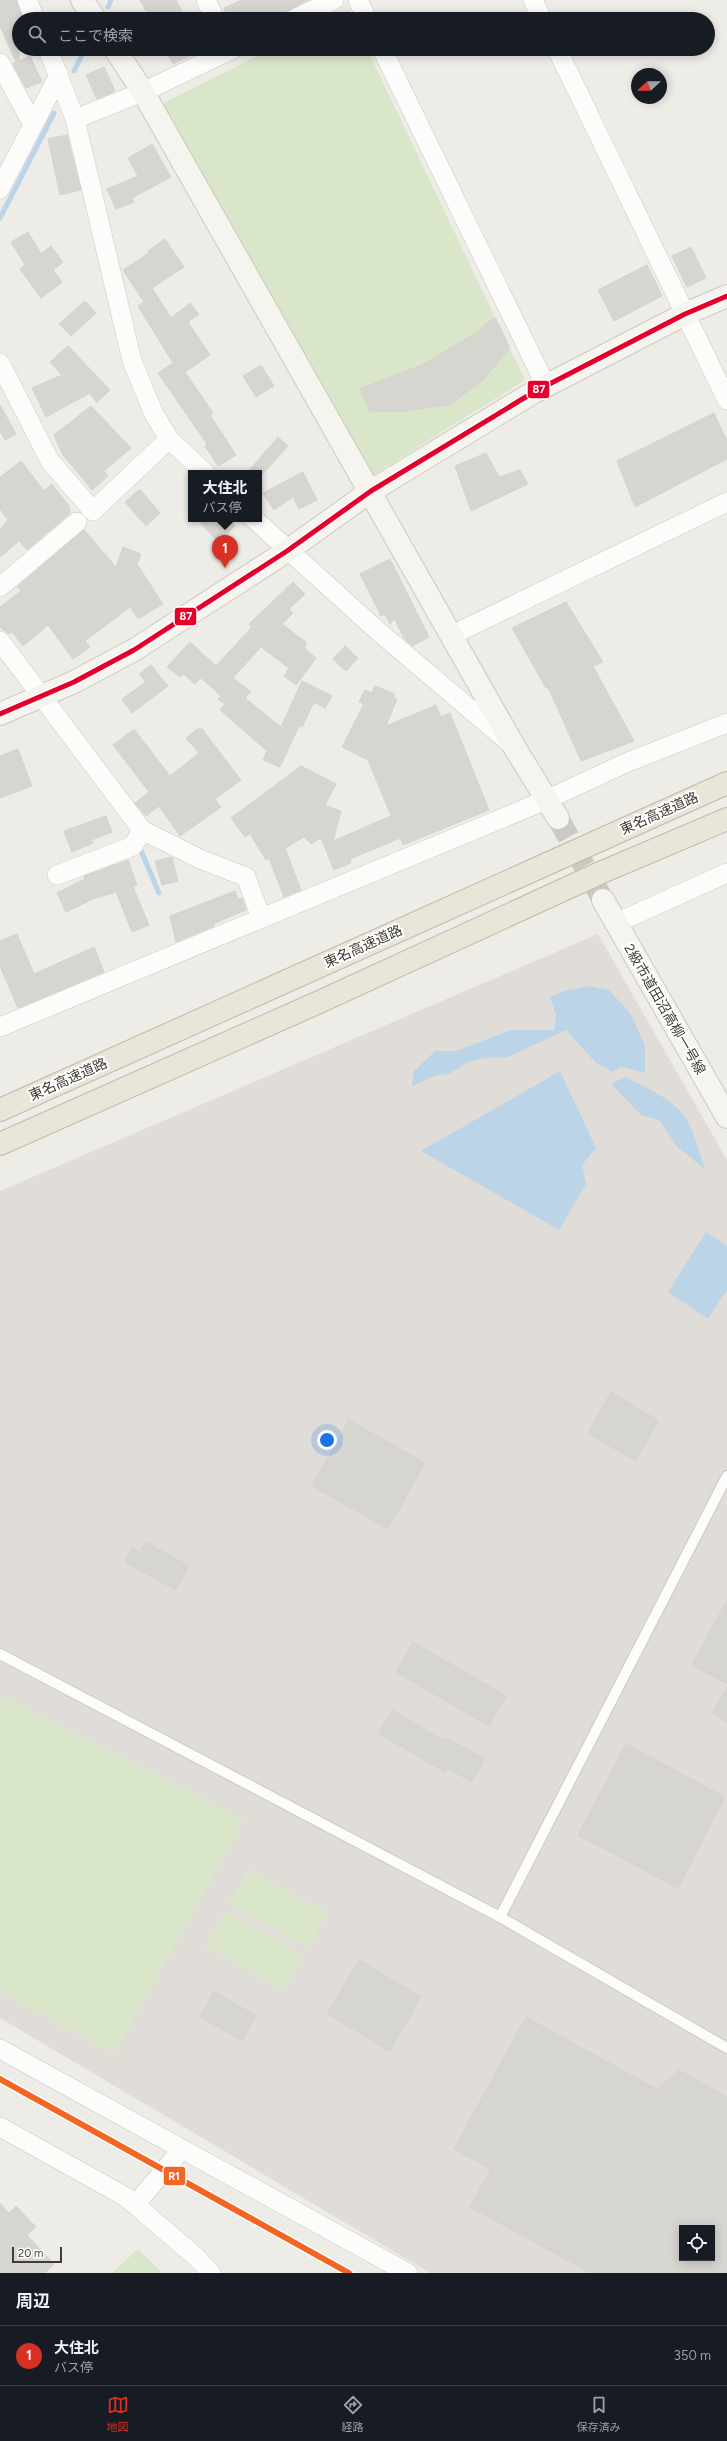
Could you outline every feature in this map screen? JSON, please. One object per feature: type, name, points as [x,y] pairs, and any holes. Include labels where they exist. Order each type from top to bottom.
[{"type":"highway","name":"東名高速道路","points":[[0,1110],[727,783]]},
{"type":"highway","points":[[0,1144],[324,1000],[600,873],[727,818]]},
{"type":"street","points":[[27,0],[32,12]]},
{"type":"street","points":[[82,0],[90,12]]},
{"type":"street","points":[[206,0],[212,12]]},
{"type":"street","points":[[309,12],[334,0]]},
{"type":"street","points":[[358,0],[364,12]]},
{"type":"street","points":[[533,0],[539,12]]},
{"type":"street","points":[[51,56],[75,119],[132,361],[154,414],[169,439],[202,470]]},
{"type":"street","points":[[120,56],[144,92],[511,739],[558,818]]},
{"type":"street","points":[[75,119],[144,92],[218,56]]},
{"type":"street","points":[[385,56],[546,386]]},
{"type":"street","points":[[560,56],[727,400]]},
{"type":"street","points":[[0,63],[33,125]]},
{"type":"street","points":[[0,189],[59,74]]},
{"type":"street","points":[[0,714],[74,682],[134,650],[287,551],[371,491],[546,386],[685,314],[727,296]]},
{"type":"street","points":[[0,363],[50,461],[93,512],[169,439]]},
{"type":"street","points":[[452,635],[727,502]]},
{"type":"street","points":[[0,587],[77,522]]},
{"type":"street","points":[[257,522],[287,551],[379,632],[511,739]]},
{"type":"street","points":[[0,641],[43,696],[142,830],[200,859],[246,877],[261,918]]},
{"type":"street","points":[[0,1027],[546,800],[628,762],[727,723]]},
{"type":"street","points":[[57,875],[133,846],[142,830]]},
{"type":"street","points":[[616,923],[727,873]]},
{"type":"street","name":"2級市道田沼高柳一号線","points":[[603,900],[727,1117]]},
{"type":"street","points":[[0,2049],[408,2273]]},
{"type":"street","points":[[0,2127],[126,2197],[201,2270]]},
{"type":"street","points":[[135,2205],[182,2149]]},
{"type":"lane","points":[[500,1918],[727,1476]]},
{"type":"lane","points":[[0,1654],[500,1918],[727,2048]]},
{"type":"shaded area","points":[[598,934],[727,1160],[727,2273],[430,2273],[0,2018],[0,1191]]},
{"type":"green space","points":[[257,56],[370,56],[525,380],[365,480],[162,104]]},
{"type":"green space","points":[[0,1694],[244,1820],[114,2054],[0,1992]]},
{"type":"green space","points":[[248,1869],[327,1913],[308,1948],[229,1904]]},
{"type":"green space","points":[[225,1911],[304,1955],[284,1990],[205,1946]]},
{"type":"green space","points":[[138,2249],[162,2273],[112,2273]]},
{"type":"water","points":[[589,986],[609,990],[630,1013],[645,1045],[645,1073],[621,1067],[613,1072],[596,1063],[566,1030],[508,1057],[485,1058],[468,1062],[449,1074],[437,1075],[412,1086],[414,1071],[435,1051],[456,1051],[511,1030],[554,1030],[556,1015],[550,997],[567,990]]},
{"type":"water","points":[[560,1071],[596,1148],[582,1165],[586,1184],[559,1230],[421,1151]]},
{"type":"water","points":[[625,1077],[658,1094],[680,1110],[692,1129],[705,1169],[678,1148],[659,1120],[641,1115],[611,1084]]},
{"type":"water","points":[[706,1232],[727,1246],[727,1290],[708,1319],[668,1292]]},
{"type":"building","points":[[0,0],[16,0],[20,12],[12,12],[12,53],[0,26]]},
{"type":"building","points":[[140,0],[176,0],[182,12],[146,12]]},
{"type":"building","points":[[242,0],[308,0],[285,12],[225,12],[224,8]]},
{"type":"building","points":[[13,56],[19,56],[19,61],[30,56],[42,82],[26,88],[13,64],[16,62]]},
{"type":"building","points":[[169,56],[188,56],[173,64]]},
{"type":"building","points":[[104,67],[115,91],[97,99],[86,75]]},
{"type":"building","points":[[67,135],[81,190],[60,195],[48,139]]},
{"type":"building","points":[[152,144],[171,177],[132,198],[134,202],[116,209],[107,189],[138,176],[128,158]]},
{"type":"building","points":[[28,232],[41,254],[51,246],[63,262],[53,270],[62,282],[41,298],[20,269],[25,265],[11,242]]},
{"type":"building","points":[[165,239],[184,267],[152,288],[171,318],[190,303],[199,314],[188,322],[210,355],[185,372],[213,413],[210,415],[236,455],[218,466],[205,446],[207,444],[158,373],[173,363],[138,306],[144,302],[123,270],[149,253],[148,251]]},
{"type":"building","points":[[691,247],[706,278],[687,287],[672,256]]},
{"type":"building","points":[[647,265],[662,296],[614,321],[598,290]]},
{"type":"building","points":[[85,301],[96,313],[71,336],[59,324]]},
{"type":"building","points":[[495,317],[510,348],[482,381],[449,405],[403,411],[370,411],[360,389],[424,364],[474,334]]},
{"type":"building","points":[[68,346],[110,390],[97,403],[90,393],[46,417],[32,388],[62,375],[50,362]]},
{"type":"building","points":[[261,365],[274,386],[256,397],[243,376]]},
{"type":"building","points":[[0,405],[16,434],[5,440],[0,431]]},
{"type":"building","points":[[91,406],[131,448],[104,471],[108,476],[92,490],[63,455],[54,435]]},
{"type":"building","points":[[714,413],[727,441],[727,459],[635,507],[617,461]]},
{"type":"building","points":[[278,437],[288,446],[262,475],[262,470],[250,470]]},
{"type":"building","points":[[486,453],[499,477],[520,470],[528,484],[471,511],[455,466]]},
{"type":"building","points":[[21,461],[44,491],[52,484],[69,506],[70,513],[27,550],[19,541],[0,557],[0,530],[8,520],[0,509],[0,477]]},
{"type":"building","points":[[303,472],[317,500],[299,509],[293,497],[274,510],[263,493]]},
{"type":"building","points":[[140,489],[160,513],[146,526],[125,502]]},
{"type":"building","points":[[200,522],[232,522],[235,526],[218,542]]},
{"type":"building","points":[[84,530],[116,567],[123,547],[141,554],[137,564],[163,604],[138,619],[130,607],[85,641],[90,647],[73,659],[48,625],[23,646],[12,632],[9,634],[0,627],[0,607],[21,591],[17,587]]},
{"type":"building","points":[[390,559],[429,637],[412,646],[404,638],[395,620],[396,616],[390,624],[385,614],[381,616],[360,574]]},
{"type":"building","points":[[293,582],[305,594],[289,609],[293,613],[282,624],[307,643],[304,648],[316,658],[296,685],[284,676],[289,668],[261,647],[233,678],[251,692],[245,698],[281,727],[302,681],[332,696],[325,708],[314,702],[302,727],[299,726],[280,767],[263,760],[267,751],[220,710],[225,704],[218,699],[221,696],[201,678],[195,684],[184,674],[180,677],[167,667],[190,642],[216,666],[252,627],[249,624]]},
{"type":"building","points":[[566,602],[603,662],[593,666],[634,741],[581,761],[548,687],[546,688],[512,628]]},
{"type":"building","points":[[345,646],[358,658],[346,671],[333,659]]},
{"type":"building","points":[[151,665],[168,686],[132,713],[122,699],[146,682],[139,674]]},
{"type":"building","points":[[375,686],[395,694],[393,697],[397,699],[386,726],[436,705],[441,717],[450,713],[489,810],[403,845],[400,838],[350,859],[351,863],[334,870],[321,838],[311,844],[304,837],[285,848],[301,890],[284,897],[269,858],[266,860],[250,834],[245,837],[231,818],[301,766],[336,784],[325,805],[341,811],[333,841],[391,816],[368,760],[342,747],[364,704],[359,702],[365,690],[372,693]]},
{"type":"building","points":[[134,729],[170,776],[199,753],[186,738],[197,729],[202,729],[241,780],[215,799],[221,807],[180,836],[159,806],[146,816],[135,803],[149,792],[113,745]]},
{"type":"building","points":[[18,749],[32,786],[0,798],[0,756]]},
{"type":"building","points":[[106,816],[112,832],[91,840],[93,843],[72,852],[64,831]]},
{"type":"building","points":[[172,857],[178,881],[162,885],[155,861]]},
{"type":"building","points":[[128,860],[137,885],[133,887],[149,925],[132,932],[116,892],[93,899],[66,912],[57,893],[85,879],[84,876]]},
{"type":"building","points":[[235,891],[238,899],[242,898],[246,910],[213,924],[214,926],[176,942],[170,916]]},
{"type":"building","points":[[17,934],[34,974],[94,947],[104,972],[18,1008],[0,966],[0,941]]},
{"type":"building","points":[[611,1392],[659,1421],[635,1461],[588,1433]]},
{"type":"building","points":[[349,1420],[425,1463],[388,1529],[312,1486]]},
{"type":"building","points":[[146,1542],[189,1566],[176,1590],[125,1562],[132,1548],[140,1553]]},
{"type":"building","points":[[727,1600],[727,1684],[692,1665]]},
{"type":"building","points":[[413,1642],[506,1696],[489,1726],[396,1672]]},
{"type":"building","points":[[727,1687],[727,1722],[712,1713]]},
{"type":"building","points":[[392,1710],[443,1740],[445,1737],[485,1759],[472,1782],[447,1768],[445,1772],[379,1734]]},
{"type":"building","points":[[626,1744],[725,1797],[678,1888],[578,1835]]},
{"type":"building","points":[[359,1960],[421,1997],[390,2051],[327,2014]]},
{"type":"building","points":[[214,1991],[256,2016],[242,2041],[200,2017]]},
{"type":"building","points":[[526,2017],[657,2089],[679,2070],[727,2097],[727,2273],[591,2273],[470,2207],[491,2169],[454,2149]]},
{"type":"building","points":[[0,2203],[9,2213],[16,2206],[36,2227],[27,2235],[54,2264],[45,2273],[0,2273]]},
{"type":"waterway","points":[[108,7],[111,0]]},
{"type":"waterway","points":[[74,71],[82,56]]},
{"type":"waterway","points":[[0,218],[54,113]]},
{"type":"waterway","points":[[139,846],[159,893]]},
{"type":"tunnel","points":[[558,818],[603,900]]},
{"type":"transit line","name":"87","points":[[0,714],[74,682],[134,650],[287,551],[371,491],[534,392],[685,314],[727,296]]},
{"type":"transit line","name":"R1","points":[[0,2079],[349,2273]]},
{"type":"place","name":"大住北","points":[[225,568]]}]
